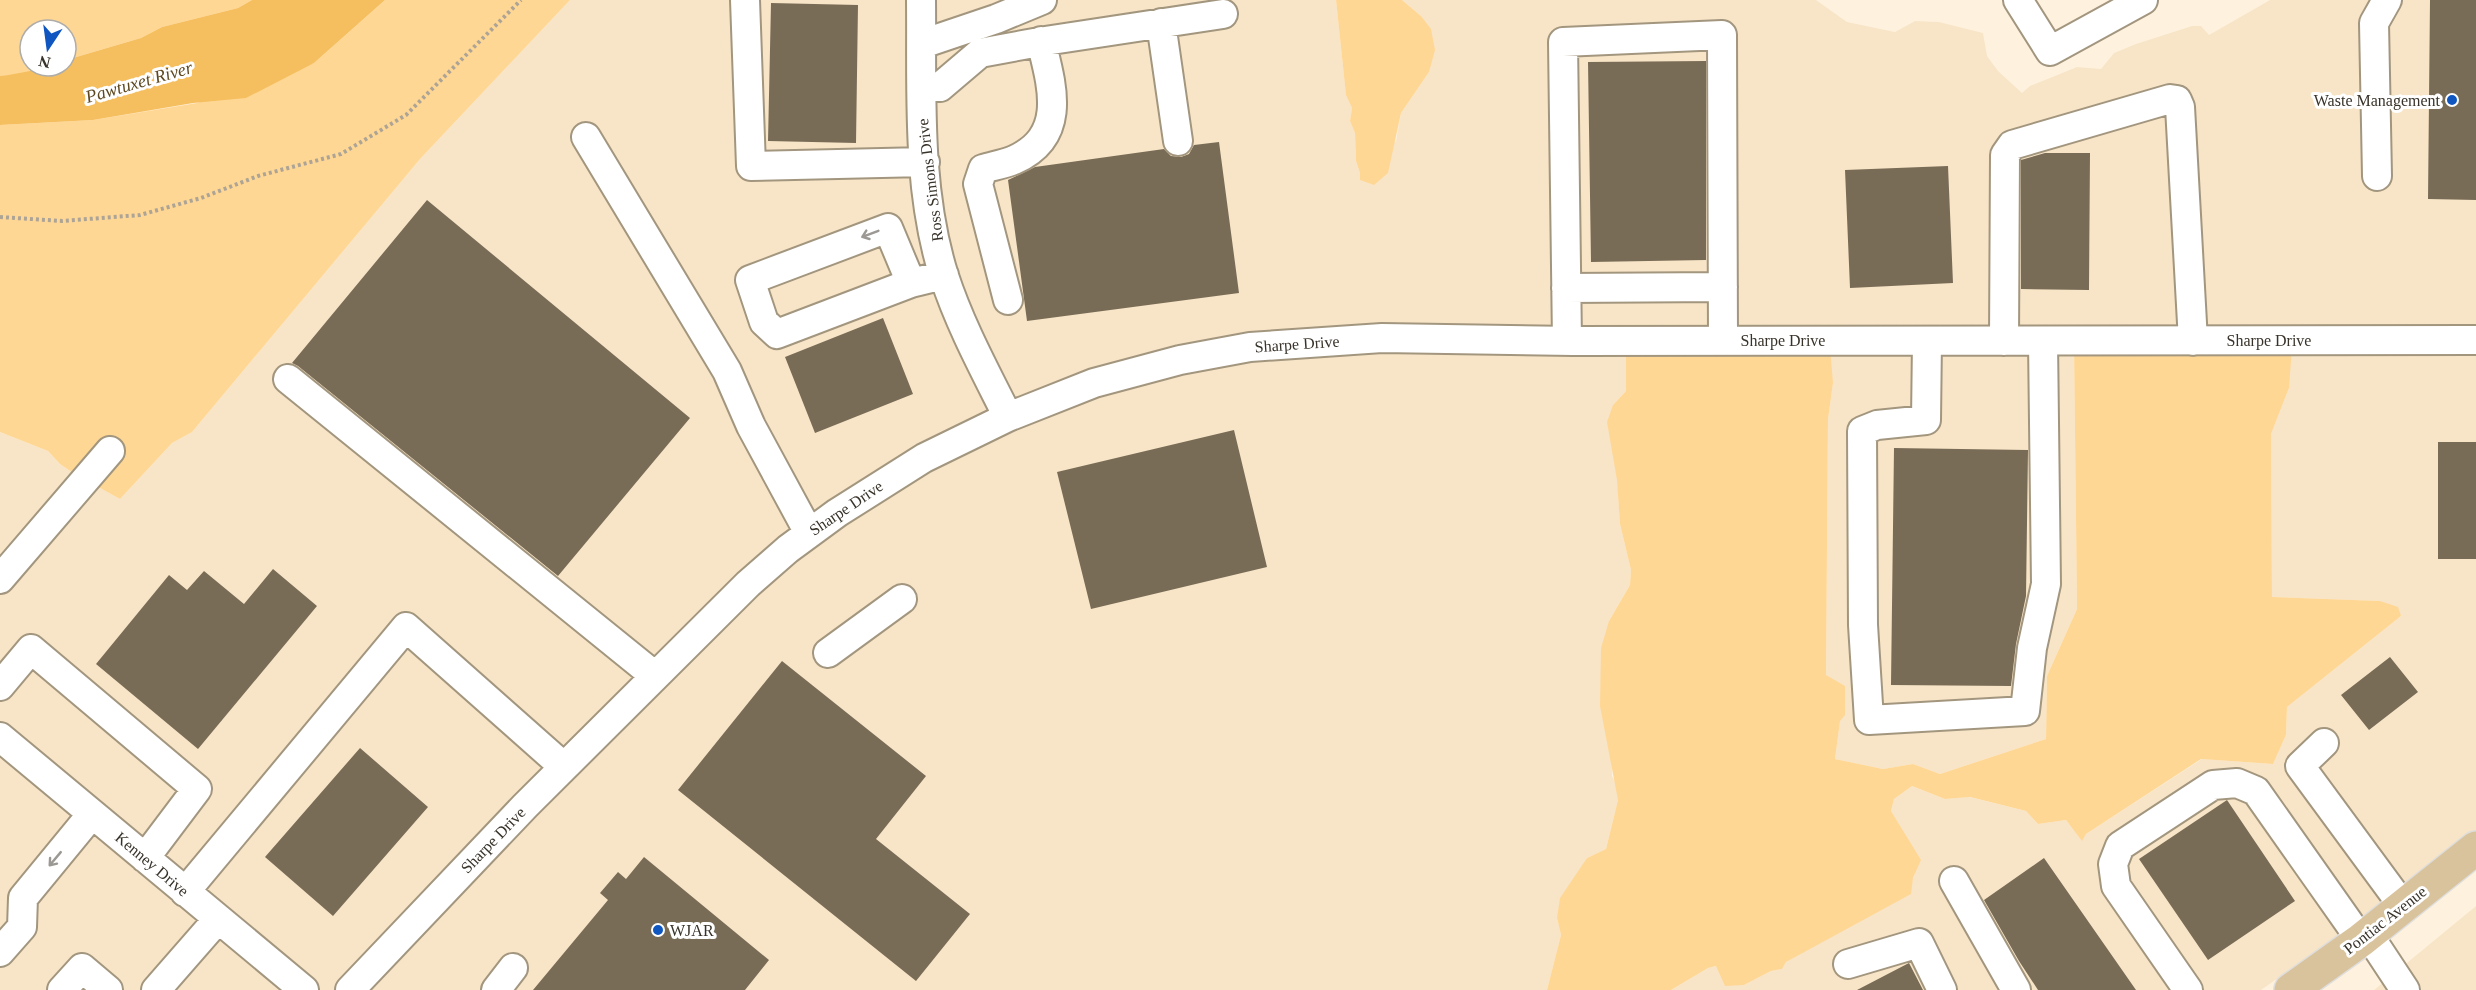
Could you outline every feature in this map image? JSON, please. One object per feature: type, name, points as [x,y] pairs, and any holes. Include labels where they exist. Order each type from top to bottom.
[{"type":"main road","name":"Pontiac Avenue","points":[[2291,990],[2365,937],[2476,848]]},
{"type":"street","points":[[746,0],[750,166],[925,162]]},
{"type":"street","name":"Ross Simons Drive","points":[[921,0],[925,162],[933,229],[944,275],[963,328],[1008,417]]},
{"type":"street","points":[[921,44],[996,19],[1042,0]]},
{"type":"street","points":[[2018,0],[2050,51],[2143,0]]},
{"type":"street","points":[[2377,176],[2374,23],[2387,0]]},
{"type":"street","points":[[922,87],[940,87],[980,53],[1041,41],[1223,14]]},
{"type":"street","points":[[1161,23],[1178,141]]},
{"type":"street","points":[[1567,341],[1563,42],[1722,35],[1722,340]]},
{"type":"street","points":[[1008,300],[978,184],[983,169],[1015,159],[1039,143],[1051,122],[1053,90],[1041,41]]},
{"type":"street","points":[[2004,341],[2005,155],[2008,148],[2170,99],[2177,100],[2180,107],[2193,341]]},
{"type":"street","points":[[586,137],[727,371],[751,426],[809,533]]},
{"type":"street","points":[[911,283],[888,228],[750,280],[764,322],[777,334],[911,283],[944,275]]},
{"type":"street","points":[[1566,288],[1723,287]]},
{"type":"street","name":"Sharpe Drive","points":[[350,990],[564,767],[655,676],[748,584],[809,533],[924,458],[1008,417],[1094,383],[1137,370],[1250,347],[1382,338],[1567,341],[2476,340]]},
{"type":"street","points":[[1927,341],[1926,420],[1877,425],[1862,431],[1863,625],[1869,720],[2025,711],[2032,648],[2046,584],[2043,341]]},
{"type":"street","points":[[288,379],[655,676]]},
{"type":"street","points":[[4,565],[110,451]]},
{"type":"street","points":[[828,653],[902,599]]},
{"type":"street","points":[[186,892],[406,627],[564,767]]},
{"type":"street","points":[[0,686],[31,649],[197,789],[145,858]]},
{"type":"street","name":"Kenney Drive","points":[[0,737],[304,990]]},
{"type":"street","points":[[2324,743],[2300,766],[2403,906]]},
{"type":"street","points":[[2188,990],[2116,886],[2112,864],[2120,846],[2213,785],[2237,783],[2256,790],[2405,990]]},
{"type":"street","points":[[0,952],[22,927],[23,898],[92,814]]},
{"type":"street","points":[[1954,881],[2016,990]]},
{"type":"street","points":[[156,990],[218,919]]},
{"type":"street","points":[[1848,964],[1919,943],[1942,990]]},
{"type":"street","points":[[62,990],[82,968],[108,990]]},
{"type":"street","points":[[496,990],[513,968]]},
{"type":"path","points":[[0,217],[62,221],[140,215],[201,198],[258,176],[341,153],[406,115],[521,0]]},
{"type":"shaded area","points":[[0,0],[252,0],[238,8],[162,27],[141,38],[78,56],[78,18],[18,18],[18,75],[0,76]]},
{"type":"shaded area","points":[[385,0],[570,0],[420,159],[192,432],[172,443],[120,499],[100,488],[79,481],[76,475],[60,464],[48,451],[0,432],[0,125],[93,120],[197,103],[314,63]]},
{"type":"shaded area","points":[[570,0],[1336,0],[1346,94],[1352,108],[1350,121],[1355,133],[1356,161],[1360,173],[1396,141],[1401,113],[1429,72],[1421,16],[1402,0],[1816,0],[1847,22],[1895,32],[1915,21],[1939,22],[1983,33],[1987,56],[1998,71],[2022,93],[2030,86],[2077,67],[2101,69],[2114,53],[2192,26],[2201,26],[2209,35],[2270,0],[2476,0],[2476,838],[2261,990],[1671,990],[1708,968],[1717,966],[1744,985],[1771,971],[1782,969],[1786,962],[1910,887],[1920,860],[1891,811],[1894,799],[1912,786],[1945,799],[1969,797],[2026,811],[2038,824],[2066,820],[2082,840],[2086,834],[2202,759],[2273,764],[2286,735],[2287,707],[2401,616],[2380,601],[2272,597],[2271,434],[2289,388],[2074,344],[2077,609],[2047,676],[2046,739],[1940,774],[1913,764],[1883,769],[1835,759],[1840,720],[1826,675],[1828,419],[1833,383],[1626,391],[1613,405],[1620,524],[1631,570],[1630,585],[1609,621],[1612,776],[1617,786],[1618,800],[1606,849],[1587,858],[1557,918],[1561,935],[1547,990],[0,990],[0,432],[48,451],[60,464],[76,475],[79,481],[100,488],[120,499],[172,443],[192,432],[420,159]]},
{"type":"shaded area","points":[[1336,0],[1402,0],[1421,16],[1431,29],[1435,50],[1429,72],[1401,113],[1388,173],[1374,185],[1360,180],[1356,161],[1355,133],[1350,121],[1352,108],[1346,95]]},
{"type":"shaded area","points":[[1626,343],[1830,347],[1833,383],[1828,419],[1826,675],[1845,686],[1845,715],[1840,721],[1835,759],[1883,769],[1913,764],[1940,774],[2046,739],[2047,676],[2077,609],[2074,344],[2292,347],[2289,388],[2271,434],[2272,597],[2380,601],[2398,607],[2401,616],[2287,707],[2286,735],[2273,764],[2201,759],[2086,834],[2082,841],[2066,820],[2038,824],[2026,811],[1970,797],[1945,799],[1912,786],[1894,799],[1891,811],[1921,860],[1913,878],[1911,894],[1786,962],[1782,969],[1771,971],[1744,985],[1725,986],[1716,966],[1708,968],[1671,990],[1547,990],[1561,935],[1557,918],[1560,898],[1587,858],[1606,849],[1618,800],[1600,706],[1601,648],[1609,621],[1630,585],[1631,570],[1620,524],[1617,480],[1607,422],[1613,405],[1626,391]]},
{"type":"shaded area","points":[[2476,906],[2476,990],[2374,990]]},
{"type":"water","name":"Pawtuxet River","points":[[252,0],[385,0],[314,63],[246,98],[193,103],[93,120],[0,125],[0,76],[18,74],[18,78],[78,78],[78,56],[141,38],[162,27],[238,8]]},
{"type":"building","name":"Waste Management","points":[[2430,0],[2476,0],[2476,200],[2428,199]]},
{"type":"building","points":[[771,3],[858,5],[856,143],[768,141]]},
{"type":"building","points":[[1706,61],[1706,260],[1591,262],[1588,62]]},
{"type":"building","points":[[1219,142],[1239,293],[1027,321],[1008,180],[1035,167],[1164,149],[1171,156],[1181,157],[1189,154],[1194,145]]},
{"type":"building","points":[[2045,153],[2090,153],[2089,290],[2021,289],[2021,160]]},
{"type":"building","points":[[1948,166],[1953,283],[1850,288],[1845,170]]},
{"type":"building","points":[[427,200],[690,418],[558,576],[292,363]]},
{"type":"building","points":[[883,318],[913,394],[815,433],[785,357]]},
{"type":"building","points":[[1234,430],[1267,567],[1091,609],[1057,472]]},
{"type":"building","points":[[2438,442],[2476,442],[2476,559],[2438,559]]},
{"type":"building","points":[[1894,448],[2028,450],[2026,596],[2016,644],[2011,686],[1891,685]]},
{"type":"building","points":[[273,569],[317,606],[198,749],[96,664],[169,575],[187,590],[204,571],[244,604]]},
{"type":"building","points":[[2390,657],[2418,692],[2369,730],[2341,695]]},
{"type":"building","points":[[782,661],[926,776],[876,839],[970,914],[916,981],[678,790]]},
{"type":"building","points":[[360,748],[428,807],[333,916],[265,857]]},
{"type":"building","points":[[2227,800],[2295,901],[2208,960],[2139,859]]},
{"type":"building","name":"WJAR","points":[[644,857],[769,960],[745,990],[533,990],[608,900],[600,893],[618,872],[626,879]]},
{"type":"building","points":[[2044,858],[2136,990],[2038,990],[1984,900]]},
{"type":"building","points":[[1909,963],[1923,990],[1857,990],[1907,964]]},
{"type":"place","name":"Waste Management","points":[[2452,100]]},
{"type":"place","name":"WJAR","points":[[658,930]]}]
